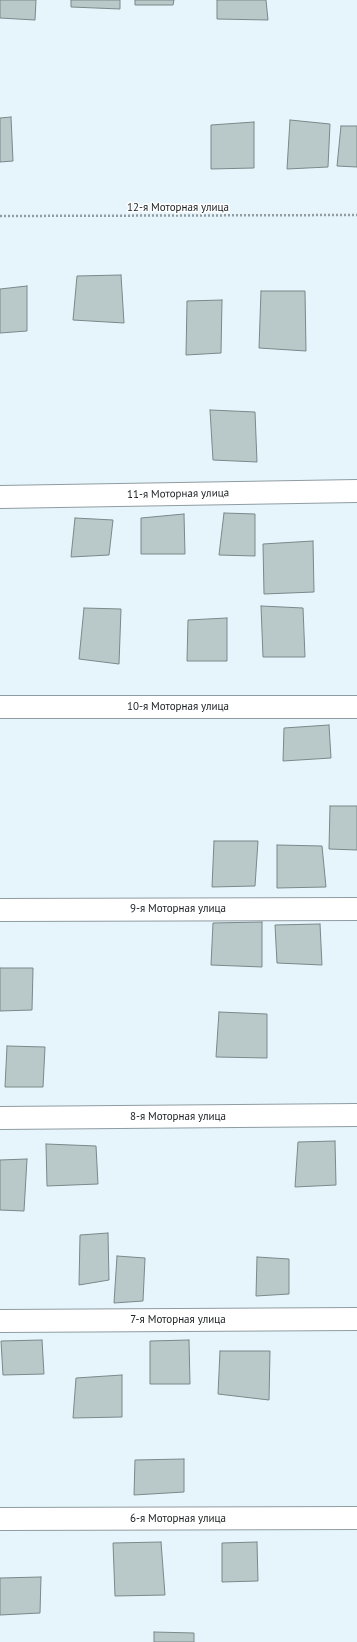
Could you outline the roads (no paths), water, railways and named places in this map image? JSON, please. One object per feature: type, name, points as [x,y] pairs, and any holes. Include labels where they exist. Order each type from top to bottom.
[{"type":"street","name":"11-я Моторная улица","points":[[0,497],[357,491]]},
{"type":"street","name":"10-я Моторная улица","points":[[0,707],[357,707]]},
{"type":"street","name":"9-я Моторная улица","points":[[0,910],[357,909]]},
{"type":"street","name":"8-я Моторная улица","points":[[0,1118],[357,1115]]},
{"type":"street","name":"7-я Моторная улица","points":[[0,1321],[357,1319]]},
{"type":"street","name":"6-я Моторная улица","points":[[0,1519],[357,1518]]}]
